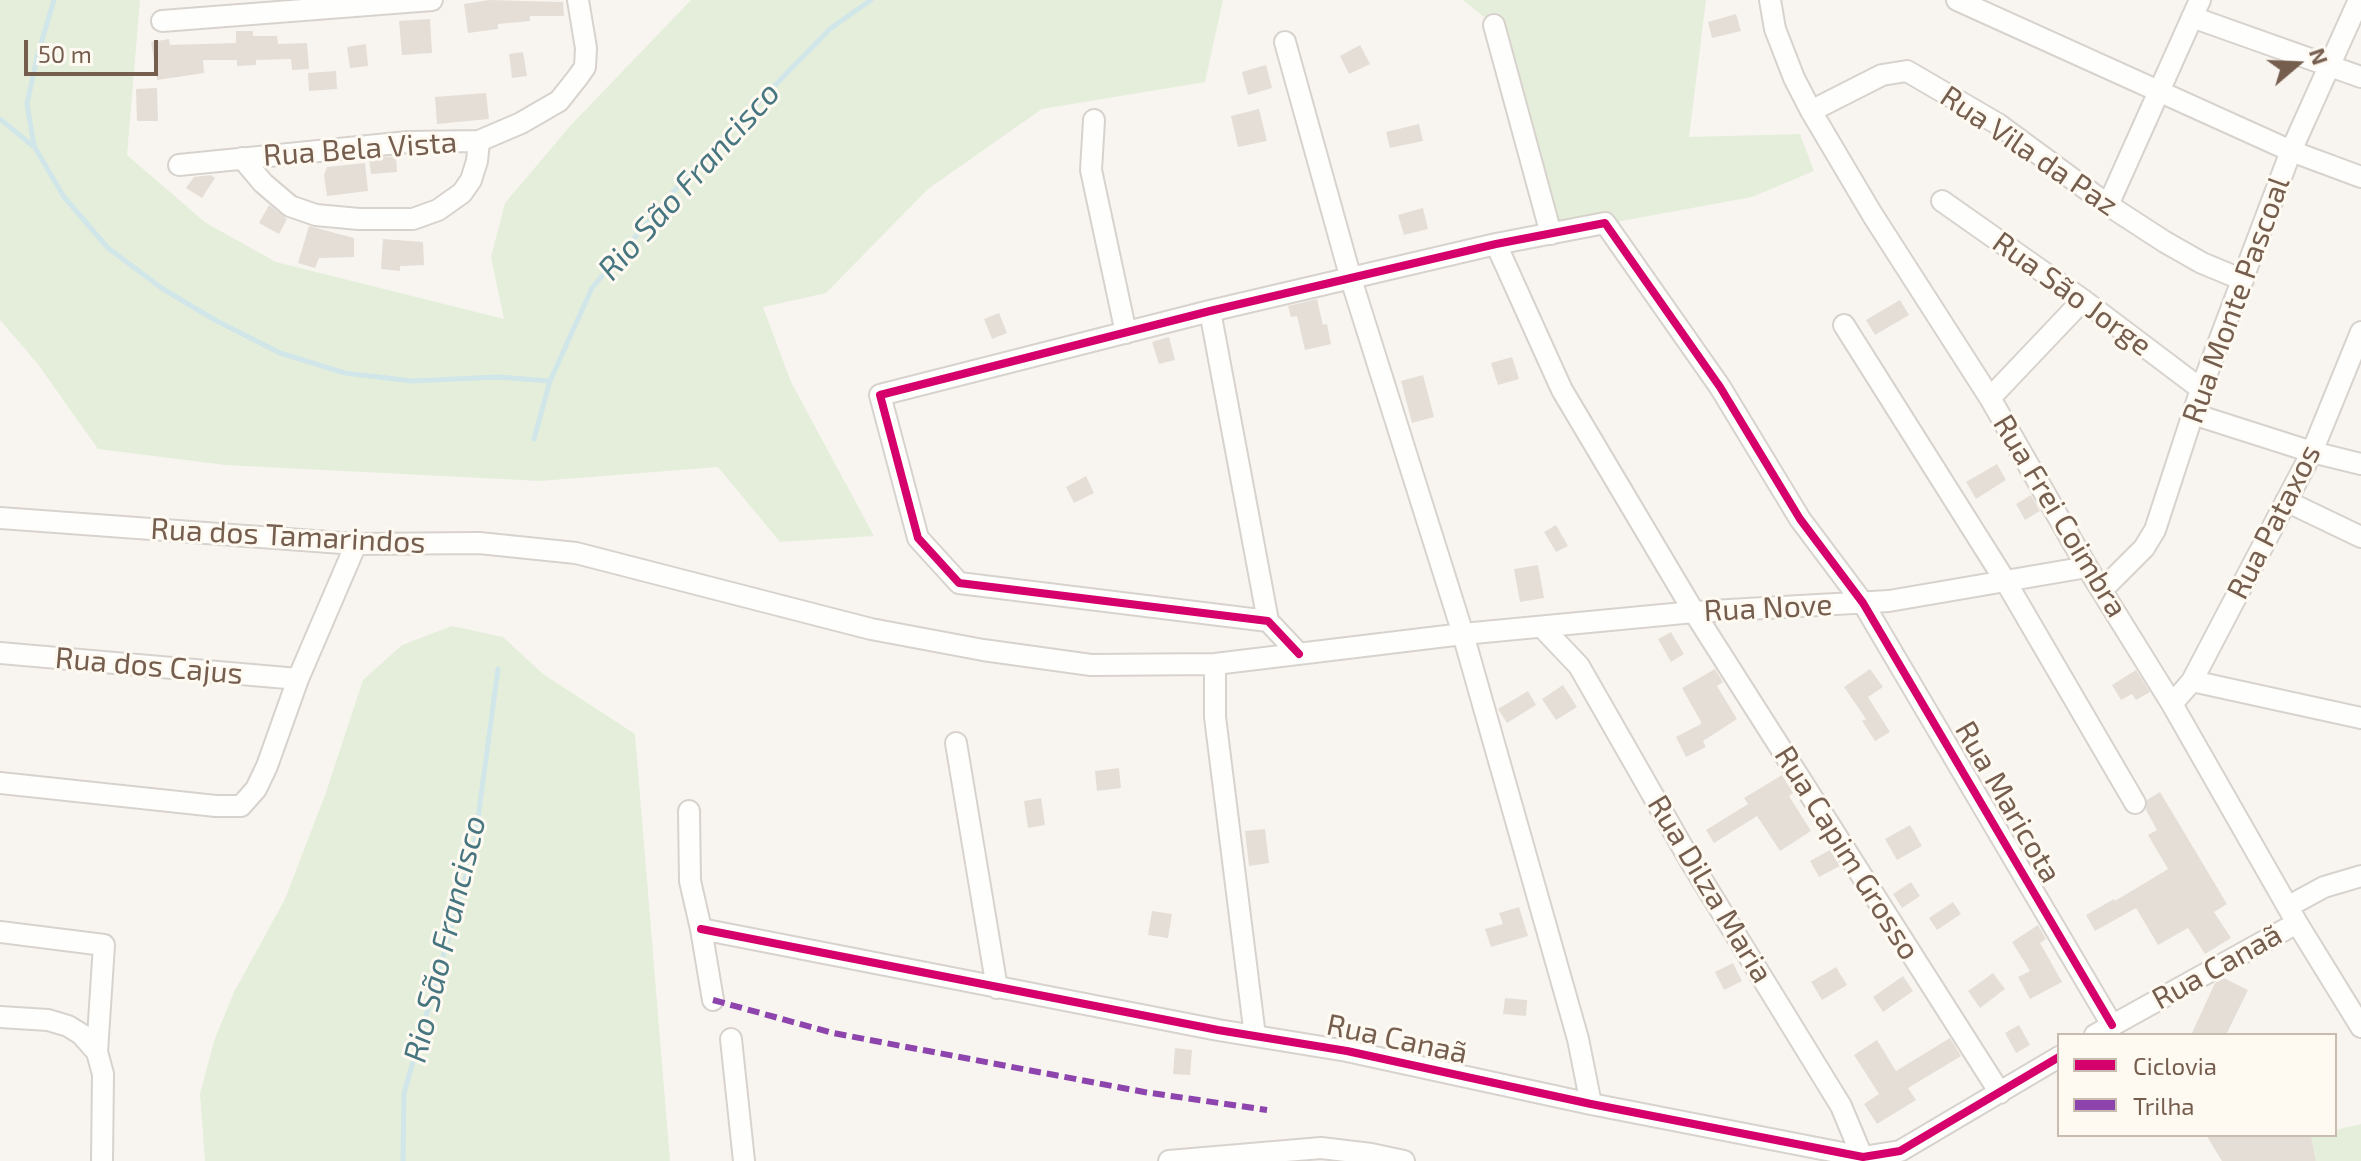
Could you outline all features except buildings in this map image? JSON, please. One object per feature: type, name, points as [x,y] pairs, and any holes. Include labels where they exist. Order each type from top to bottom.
[{"type":"street","points":[[162,21],[306,6],[432,0]]},
{"type":"street","name":"Rua Bela Vista","points":[[179,165],[408,142],[479,141],[521,123],[559,101],[578,77],[585,67],[586,48],[578,0]]},
{"type":"street","name":"Rua Frei Coimbra","points":[[1770,0],[1775,29],[1811,111],[1872,214],[1990,398],[2361,1027]]},
{"type":"street","points":[[1957,0],[2291,151],[2361,177]]},
{"type":"street","name":"Rua Monte Pascoal","points":[[2103,589],[2150,538],[2201,389],[2291,151],[2359,0]]},
{"type":"street","points":[[2108,205],[2196,8],[2361,77]]},
{"type":"street","points":[[1268,621],[959,583],[918,538],[880,395],[1210,311],[1551,234],[1494,25]]},
{"type":"street","points":[[1285,42],[1351,279],[1463,634],[1578,1039],[1591,1104]]},
{"type":"street","name":"Rua Vila da Paz","points":[[1811,111],[1882,75],[1907,71],[1998,124],[2108,205],[2202,263],[2243,280]]},
{"type":"street","points":[[1094,120],[1091,170],[1126,333]]},
{"type":"street","name":"Rua Bela Vista","points":[[242,158],[263,183],[290,206],[316,215],[413,219],[438,210],[462,193],[471,180],[479,141]]},
{"type":"street","name":"Rua São Jorge","points":[[1942,201],[2083,300],[2201,389]]},
{"type":"street","name":"Rua Maricota","points":[[1551,234],[1605,223],[1720,387],[1800,519],[1863,603],[2104,1030]]},
{"type":"street","name":"Rua Capim Grosso","points":[[1496,244],[1562,390],[1694,612],[2000,1093]]},
{"type":"street","points":[[1990,398],[2083,300]]},
{"type":"street","points":[[1210,311],[1268,621],[1299,654]]},
{"type":"street","points":[[1844,325],[2006,582],[2135,803]]},
{"type":"street","name":"Rua Pataxos","points":[[2172,704],[2192,681],[2312,452],[2361,332]]},
{"type":"street","points":[[2193,414],[2312,452],[2361,464]]},
{"type":"street","points":[[2286,501],[2361,537]]},
{"type":"street","name":"Rua dos Tamarindos","points":[[0,518],[356,544],[479,543],[576,553],[871,629],[983,650],[1091,665],[1215,664]]},
{"type":"street","points":[[0,783],[241,806],[256,789],[298,679],[356,544]]},
{"type":"street","name":"Rua Nove","points":[[1215,664],[1463,634],[1694,612],[1889,601],[2087,567]]},
{"type":"street","name":"Rua Dilza Maria","points":[[1542,627],[1579,666],[1691,862],[1841,1106],[1864,1159]]},
{"type":"street","name":"Rua dos Cajus","points":[[0,653],[298,679]]},
{"type":"street","points":[[1215,664],[1215,717],[1255,1036]]},
{"type":"street","points":[[2192,681],[2361,718]]},
{"type":"street","points":[[956,743],[997,988]]},
{"type":"street","points":[[689,811],[690,881],[713,1000]]},
{"type":"street","name":"Rua Canaã","points":[[2104,1030],[2293,914],[2324,887],[2361,876]]},
{"type":"street","name":"Rua Canaã","points":[[701,929],[997,988],[1347,1051],[1864,1159],[1900,1151],[2057,1058]]},
{"type":"street","points":[[0,932],[104,945],[97,1052],[103,1074],[102,1161]]},
{"type":"street","points":[[0,1017],[48,1020],[68,1026],[81,1034],[97,1052]]},
{"type":"street","points":[[731,1039],[744,1161]]},
{"type":"street","points":[[1169,1161],[1321,1148],[1404,1161]]},
{"type":"green space","points":[[0,0],[140,0],[127,155],[206,223],[276,262],[504,319],[491,257],[505,203],[570,126],[691,0],[1223,0],[1205,82],[1042,109],[928,189],[826,293],[763,307],[791,382],[874,536],[780,542],[718,467],[540,481],[225,465],[98,449],[37,363],[0,320]]},
{"type":"green space","points":[[1463,0],[1706,0],[1689,137],[1800,134],[1814,171],[1752,197],[1551,234],[1494,25]]},
{"type":"green space","points":[[452,626],[503,637],[543,674],[635,734],[670,1161],[205,1161],[200,1094],[214,1041],[234,992],[285,899],[325,795],[363,680],[402,645]]},
{"type":"green space","points":[[2361,1124],[2361,1161],[2316,1161],[2311,1137],[2337,1137],[2337,1130]]},
{"type":"waterway","points":[[54,0],[27,104],[34,146],[64,197],[108,248],[163,289],[215,320],[280,353],[345,373],[412,381],[498,377],[550,381]]},
{"type":"waterway","name":"Rio São Francisco","points":[[534,439],[550,381],[592,288],[692,170],[831,28],[871,0]]},
{"type":"waterway","points":[[0,119],[33,146]]},
{"type":"waterway","name":"Rio São Francisco","points":[[403,1161],[404,1093],[474,848],[498,669]]},
{"type":"marked path","points":[[713,1000],[833,1033],[1144,1092],[1267,1110]]},
{"type":"cycle path","points":[[1299,654],[1268,621],[959,583],[918,538],[880,395],[1210,311],[1496,244],[1605,223],[1720,387],[1800,519],[1863,603],[2112,1025]]},
{"type":"cycle path","points":[[701,929],[1218,1030],[1347,1051],[1591,1104],[1863,1157],[1900,1151],[2057,1058]]}]
